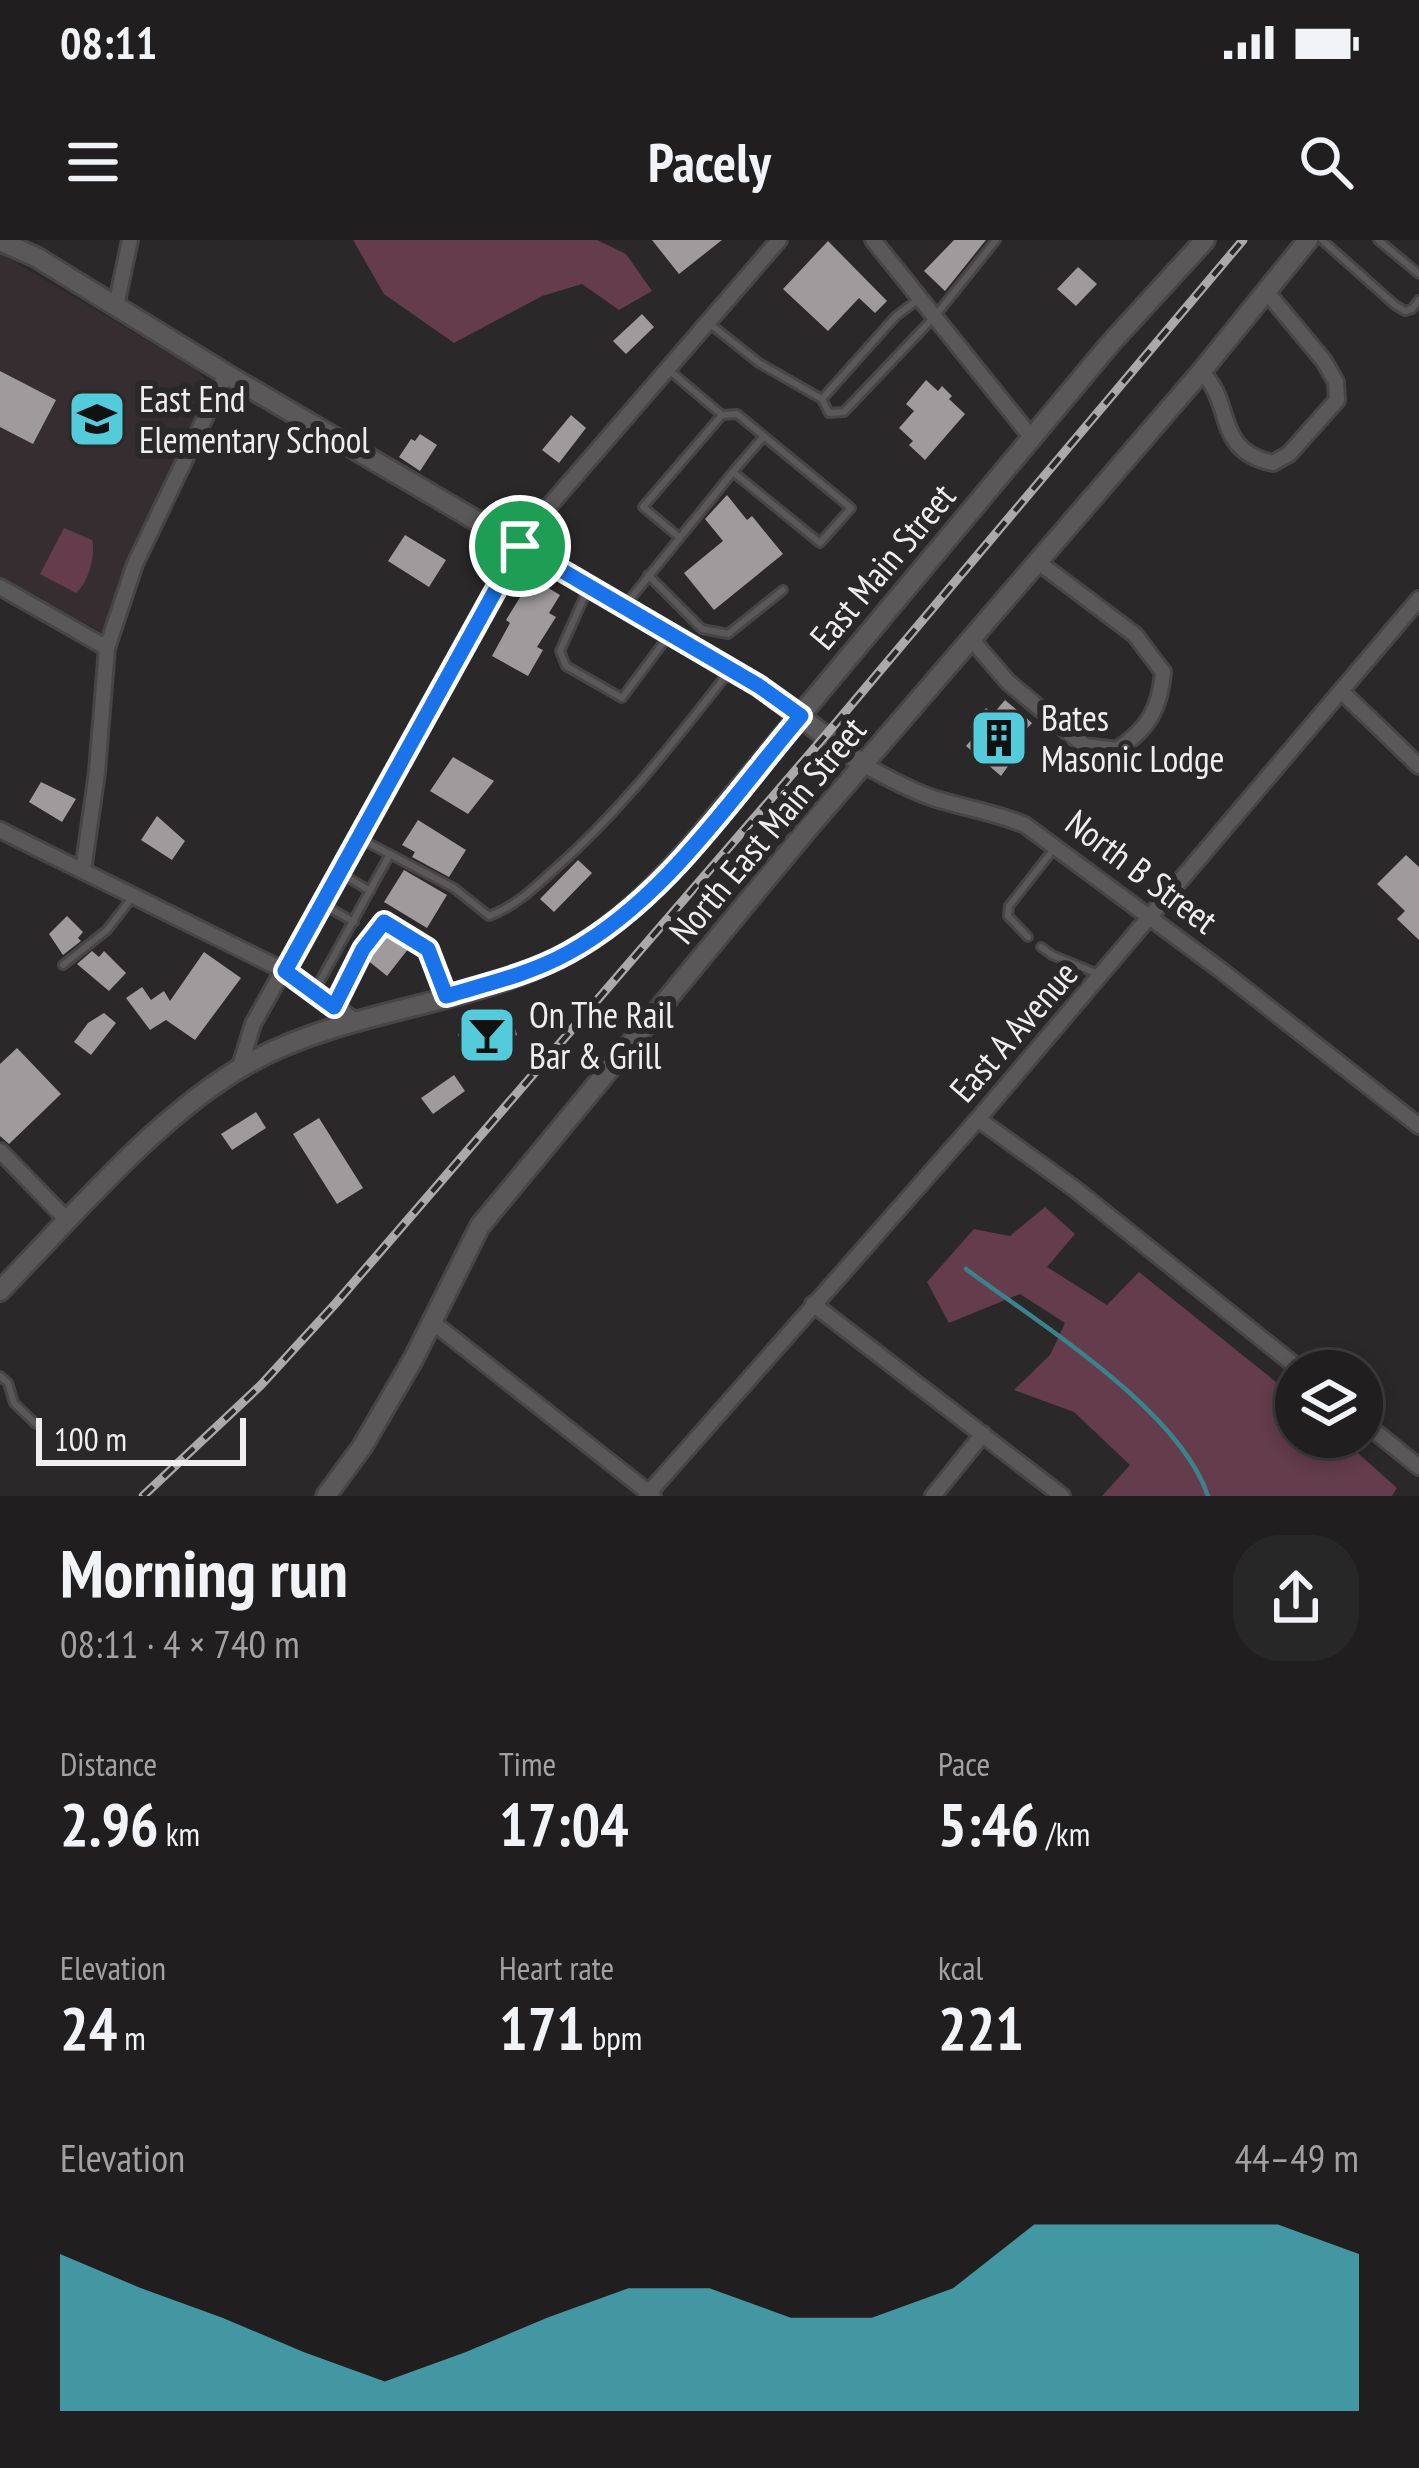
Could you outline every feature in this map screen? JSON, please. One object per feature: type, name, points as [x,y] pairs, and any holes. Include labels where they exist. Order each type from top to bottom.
[{"type":"street","points":[[116,306],[130,240]]},
{"type":"street","points":[[238,1071],[253,1024],[532,526],[779,240]]},
{"type":"street","points":[[873,240],[1032,438]]},
{"type":"street","name":"East Main Street","points":[[0,1291],[171,1122],[238,1071],[284,1048],[357,1022],[536,968],[566,954],[628,911],[656,886],[1032,438],[1205,240]]},
{"type":"street","name":"North East Main Street","points":[[326,1496],[362,1447],[414,1358],[480,1226],[1308,240]]},
{"type":"street","name":"North B Street","points":[[0,241],[36,257],[730,670],[864,765],[935,799],[996,812],[1025,825],[1419,1126]]},
{"type":"street","points":[[1201,372],[1211,381],[1236,445],[1256,460],[1273,464],[1289,454],[1336,400],[1336,382],[1324,361],[1265,290]]},
{"type":"street","points":[[83,871],[107,648],[135,563],[226,374]]},
{"type":"street","points":[[972,640],[1008,682],[1085,746],[1117,750],[1153,718],[1163,671],[1135,635],[1038,562]]},
{"type":"street","points":[[0,586],[107,648]]},
{"type":"street","name":"East A Avenue","points":[[649,1495],[978,1119],[1419,599]]},
{"type":"street","points":[[1341,692],[1419,766]]},
{"type":"street","points":[[0,830],[285,971],[357,1022]]},
{"type":"street","points":[[978,1119],[1112,1217],[1276,1350]]},
{"type":"street","points":[[0,1151],[68,1221]]},
{"type":"street","points":[[813,1304],[1062,1496]]},
{"type":"street","points":[[431,1321],[649,1495]]},
{"type":"street","points":[[933,1496],[983,1434]]},
{"type":"street","points":[[1383,1438],[1419,1467]]},
{"type":"lane","points":[[708,322],[759,363],[822,399],[829,413],[844,412],[936,315],[996,240]]},
{"type":"lane","points":[[1322,240],[1395,305],[1412,309],[1419,300]]},
{"type":"lane","points":[[1378,240],[1419,274]]},
{"type":"lane","points":[[822,399],[896,316],[922,297]]},
{"type":"lane","points":[[668,369],[722,415],[737,414],[851,508],[820,543],[733,472]]},
{"type":"lane","points":[[680,537],[644,507],[722,415]]},
{"type":"lane","points":[[624,608],[764,436]]},
{"type":"lane","points":[[648,575],[702,629],[728,634],[783,590]]},
{"type":"lane","points":[[589,587],[560,651],[566,666],[622,698],[668,636]]},
{"type":"lane","points":[[358,838],[454,888],[489,916],[512,907],[630,795],[730,670]]},
{"type":"lane","points":[[1028,937],[1008,916],[1010,906],[1055,847]]},
{"type":"lane","points":[[314,992],[390,854]]},
{"type":"lane","points":[[339,872],[370,891]]},
{"type":"lane","points":[[63,965],[107,930],[134,896]]},
{"type":"lane","points":[[322,904],[354,922]]},
{"type":"lane","points":[[334,1007],[363,949],[384,922],[428,949],[446,996]]},
{"type":"lane","points":[[1041,947],[1101,975]]},
{"type":"lane","points":[[0,1376],[8,1383],[14,1403],[36,1424]]},
{"type":"shaded area","points":[[353,240],[597,240],[626,254],[652,291],[619,310],[582,284],[542,296],[454,343],[384,294]]},
{"type":"shaded area","name":"East End Elementary School","points":[[0,253],[194,368],[210,384],[157,495],[102,632],[0,578]]},
{"type":"shaded area","points":[[64,528],[92,540],[90,569],[76,593],[40,574]]},
{"type":"shaded area","points":[[1045,1207],[1075,1234],[1047,1267],[1107,1305],[1139,1272],[1275,1381],[1275,1458],[1363,1458],[1397,1488],[1392,1496],[1102,1496],[1130,1465],[1074,1412],[1014,1390],[1050,1355],[1065,1323],[1020,1294],[949,1323],[927,1282],[974,1229],[1010,1236]]},
{"type":"building","points":[[652,240],[722,240],[679,274]]},
{"type":"building","points":[[954,240],[986,240],[945,291],[924,271]]},
{"type":"building","points":[[828,241],[887,301],[875,313],[859,298],[828,331],[783,289]]},
{"type":"building","points":[[1078,267],[1097,284],[1076,306],[1057,289]]},
{"type":"building","points":[[642,314],[654,327],[626,354],[613,341]]},
{"type":"building","points":[[0,371],[56,400],[33,444],[0,427]]},
{"type":"building","points":[[926,380],[938,391],[942,386],[965,414],[925,460],[899,428],[914,411],[906,404]]},
{"type":"building","points":[[571,415],[586,428],[559,463],[542,450]]},
{"type":"building","points":[[420,434],[437,445],[420,471],[399,457]]},
{"type":"building","points":[[727,495],[747,520],[752,516],[783,554],[714,610],[684,573],[723,541],[705,519]]},
{"type":"building","points":[[405,535],[446,560],[429,587],[388,561]]},
{"type":"building","points":[[532,578],[560,595],[549,613],[556,617],[537,647],[543,650],[528,676],[492,656],[510,623],[506,620]]},
{"type":"building","name":"Bates Masonic Lodge","points":[[1005,700],[1032,723],[1021,735],[1027,740],[1001,776],[966,746],[977,733],[970,727],[986,708],[993,714]]},
{"type":"building","points":[[453,757],[494,781],[468,814],[430,791]]},
{"type":"building","points":[[41,782],[76,799],[62,822],[29,802]]},
{"type":"building","points":[[157,816],[185,841],[172,860],[141,840]]},
{"type":"building","points":[[418,820],[466,850],[449,877],[412,857],[415,852],[402,845]]},
{"type":"building","points":[[1406,855],[1419,867],[1419,940],[1397,919],[1405,911],[1377,884]]},
{"type":"building","points":[[578,860],[592,873],[554,912],[540,899]]},
{"type":"building","points":[[404,870],[447,895],[427,928],[384,902]]},
{"type":"building","points":[[67,916],[83,932],[81,941],[63,955],[49,934]]},
{"type":"building","points":[[389,932],[409,948],[387,976],[366,959]]},
{"type":"building","points":[[92,951],[99,957],[104,951],[126,973],[109,991],[77,964]]},
{"type":"building","points":[[204,952],[241,978],[195,1040],[166,1020],[150,1030],[126,998],[142,987],[151,1000],[164,991],[170,1001]]},
{"type":"building","points":[[104,1013],[116,1023],[91,1055],[74,1042],[88,1023]]},
{"type":"building","name":"On The Rail Bar & Grill","points":[[512,1018],[517,1035],[463,1051],[458,1034]]},
{"type":"building","points":[[17,1048],[61,1094],[9,1144],[0,1136],[0,1064]]},
{"type":"building","points":[[454,1075],[465,1091],[433,1114],[421,1098]]},
{"type":"building","points":[[256,1112],[266,1128],[232,1150],[221,1134]]},
{"type":"building","points":[[319,1118],[363,1188],[337,1204],[293,1134]]},
{"type":"waterway","points":[[966,1269],[1138,1400],[1192,1464],[1208,1496]]},
{"type":"railway","points":[[143,1496],[261,1385],[336,1303],[825,736],[1243,240]]},
{"type":"place","name":"East End Elementary School","points":[[97,419]]},
{"type":"place","name":"Bates Masonic Lodge","points":[[999,738]]},
{"type":"place","name":"On The Rail Bar & Grill","points":[[487,1035]]},
{"type":"route","points":[[520,546],[759,686],[801,716],[656,886],[597,935],[536,968],[446,996],[428,949],[384,922],[363,949],[334,1007],[285,971],[520,546]]}]
